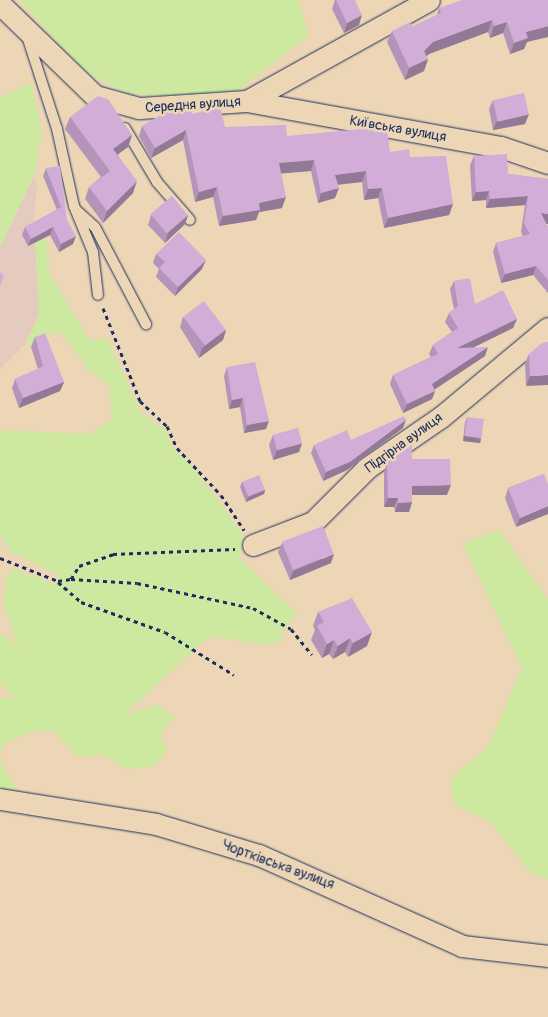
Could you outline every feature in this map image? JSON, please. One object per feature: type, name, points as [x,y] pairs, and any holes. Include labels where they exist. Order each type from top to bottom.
[{"type":"street","name":"Середня вулиця","points":[[0,4],[26,33],[96,96],[108,102],[139,108],[247,101],[429,0]]},
{"type":"street","name":"Київська вулиця","points":[[247,101],[501,147],[548,163]]},
{"type":"street","name":"Підгірна вулиця","points":[[253,545],[313,522],[367,468],[441,417],[548,328]]},
{"type":"street","name":"Чортківська вулиця","points":[[0,799],[156,824],[259,855],[462,946],[548,956]]},
{"type":"lane","points":[[26,33],[57,129],[75,210],[93,252],[98,295]]},
{"type":"lane","points":[[108,102],[157,182],[190,220]]},
{"type":"lane","points":[[75,210],[95,227],[146,324]]},
{"type":"path","points":[[71,579],[79,566],[113,554],[242,550],[253,545],[221,495],[140,400],[98,295]]},
{"type":"path","points":[[0,558],[58,581],[81,602],[165,632],[234,675]]},
{"type":"path","points":[[58,581],[71,579],[137,583],[254,608],[291,629],[312,655]]},
{"type":"shaded area","points":[[0,172],[34,176],[37,185],[33,233],[40,278],[39,314],[26,343],[0,369]]},
{"type":"green space","points":[[20,0],[298,0],[309,35],[234,93],[158,96],[124,92],[84,71]]},
{"type":"green space","points":[[31,83],[42,130],[34,176],[0,247],[0,98]]},
{"type":"green space","points":[[34,222],[49,246],[49,272],[89,340],[107,338],[141,413],[166,431],[172,448],[193,467],[243,535],[245,543],[238,557],[297,613],[280,635],[283,641],[262,644],[209,636],[125,714],[157,705],[176,717],[163,729],[161,737],[167,751],[154,767],[128,769],[101,754],[78,757],[53,731],[34,731],[4,743],[0,756],[0,697],[18,698],[0,684],[0,636],[5,634],[19,649],[3,604],[7,576],[13,568],[56,585],[59,575],[11,552],[0,534],[0,430],[90,434],[112,419],[109,386],[88,369],[61,333],[43,335],[34,347],[26,343],[39,314]]},
{"type":"green space","points":[[499,530],[548,599],[548,879],[532,874],[489,821],[455,806],[450,779],[488,747],[522,668],[463,544]]},
{"type":"green space","points":[[0,761],[22,797],[0,795]]},
{"type":"building","points":[[336,0],[355,0],[362,15],[347,23]]},
{"type":"building","points":[[462,0],[548,0],[548,26],[526,32],[528,38],[514,43],[507,22],[494,26],[492,20],[433,42],[424,51],[428,59],[409,68],[392,31],[410,22],[412,27],[441,13],[439,8]]},
{"type":"building","points":[[524,93],[529,114],[498,122],[493,100]]},
{"type":"building","points":[[98,96],[108,99],[132,135],[113,149],[137,181],[107,211],[89,187],[110,171],[70,117]]},
{"type":"building","points":[[192,107],[192,114],[220,107],[225,127],[286,125],[287,136],[387,128],[390,152],[409,149],[410,157],[446,156],[453,204],[388,218],[382,188],[368,189],[366,171],[335,175],[339,188],[321,193],[314,160],[279,163],[286,197],[259,203],[260,210],[223,216],[217,187],[199,192],[186,130],[155,148],[142,126],[172,108]]},
{"type":"building","points":[[507,154],[508,174],[548,179],[548,214],[541,213],[548,227],[548,280],[536,266],[505,274],[496,243],[530,234],[524,223],[528,196],[490,199],[489,191],[476,192],[474,156]]},
{"type":"building","points":[[60,166],[67,220],[76,236],[61,244],[53,227],[31,239],[25,227],[61,207],[46,168]]},
{"type":"building","points":[[172,196],[188,215],[167,233],[151,214]]},
{"type":"building","points":[[179,232],[206,260],[178,287],[159,268],[165,262],[156,254]]},
{"type":"building","points":[[0,273],[4,275],[0,286]]},
{"type":"building","points":[[470,278],[475,304],[503,290],[517,319],[457,348],[488,347],[432,384],[435,391],[407,404],[393,375],[438,354],[433,345],[458,328],[449,313],[458,306],[454,281]]},
{"type":"building","points":[[204,301],[226,330],[205,345],[183,317]]},
{"type":"building","points":[[45,333],[64,382],[23,398],[15,379],[43,366],[35,337]]},
{"type":"building","points":[[548,342],[548,375],[530,376],[529,354],[542,343]]},
{"type":"building","points":[[255,362],[269,421],[247,425],[243,398],[232,400],[227,367]]},
{"type":"building","points":[[404,416],[406,420],[350,462],[326,472],[314,445],[347,430],[351,440]]},
{"type":"building","points":[[467,417],[484,419],[482,438],[465,436]]},
{"type":"building","points":[[298,428],[302,443],[277,450],[273,435]]},
{"type":"building","points":[[412,445],[412,459],[450,459],[451,485],[412,486],[412,502],[398,503],[398,498],[388,498],[387,462]]},
{"type":"building","points":[[544,474],[548,484],[548,506],[520,518],[508,488]]},
{"type":"building","points":[[259,475],[265,490],[248,497],[242,482]]},
{"type":"building","points":[[323,526],[334,554],[293,570],[282,542]]},
{"type":"building","points":[[352,598],[372,632],[353,643],[350,638],[338,646],[334,640],[327,644],[317,626],[324,622],[318,612]]}]
